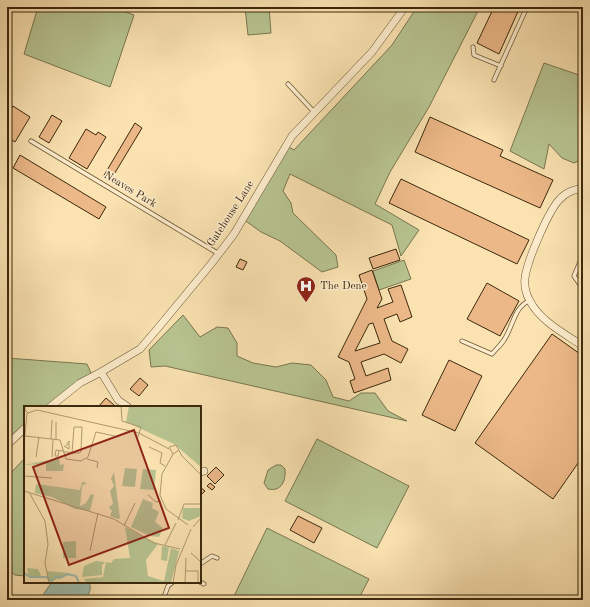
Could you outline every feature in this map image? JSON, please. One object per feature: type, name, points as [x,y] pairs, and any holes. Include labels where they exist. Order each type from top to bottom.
[{"type":"street","name":"Gatehouse Lane","points":[[51,406],[80,383],[140,349],[234,234],[292,136],[372,52],[405,7]]},
{"type":"street","points":[[583,188],[568,192],[552,209],[528,266],[525,279],[526,293],[535,310],[547,321],[583,346]]},
{"type":"street","points":[[101,372],[118,400],[127,406]]},
{"type":"street","points":[[7,445],[24,429]]},
{"type":"lane","points":[[494,80],[527,7]]},
{"type":"lane","points":[[473,47],[474,55],[501,66]]},
{"type":"lane","points":[[288,84],[315,113]]},
{"type":"lane","name":"Neaves Park","points":[[31,141],[219,254]]},
{"type":"lane","points":[[583,255],[574,276],[583,287]]},
{"type":"lane","points":[[462,342],[492,354],[504,340],[519,309],[524,303],[529,301]]},
{"type":"lane","points":[[201,563],[212,556],[217,558]]},
{"type":"lane","points":[[163,600],[168,586],[172,583]]},
{"type":"green space","points":[[38,7],[111,7],[134,15],[110,87],[24,54]]},
{"type":"green space","points":[[245,7],[269,7],[271,33],[248,35]]},
{"type":"green space","points":[[417,7],[480,7],[429,107],[390,172],[375,204],[419,230],[401,256],[392,225],[290,174],[283,191],[291,203],[293,213],[336,255],[338,267],[322,272],[280,241],[261,232],[243,219],[287,146],[294,150],[392,45]]},
{"type":"green space","points":[[544,63],[579,75],[583,65],[583,159],[574,163],[562,158],[549,144],[544,169],[510,151]]},
{"type":"green space","points":[[404,260],[411,279],[379,290],[373,271]]},
{"type":"green space","points":[[183,315],[200,337],[217,327],[228,328],[237,343],[237,356],[253,363],[276,367],[292,363],[311,365],[326,380],[333,397],[349,401],[361,393],[375,393],[388,411],[407,421],[165,366],[151,367],[149,350]]},
{"type":"green space","points":[[7,358],[87,364],[91,373],[51,406],[24,406],[24,429],[7,445]]},
{"type":"green space","points":[[317,439],[409,486],[377,548],[285,501]]},
{"type":"green space","points":[[24,459],[24,576],[15,575],[7,568],[7,477]]},
{"type":"green space","points":[[276,465],[281,465],[285,469],[284,481],[277,489],[268,489],[264,483],[268,470]]},
{"type":"green space","points":[[267,528],[369,579],[358,600],[242,600],[234,596]]},
{"type":"shaded area","points":[[51,583],[89,583],[90,585],[89,594],[84,600],[41,600]]},
{"type":"building","points":[[494,7],[520,7],[499,54],[477,43]]},
{"type":"building","points":[[13,106],[30,117],[15,142],[7,137],[7,116]]},
{"type":"building","points":[[52,115],[62,121],[49,143],[39,137]]},
{"type":"building","points":[[430,117],[503,150],[500,156],[553,180],[540,208],[415,152]]},
{"type":"building","points":[[135,123],[142,128],[110,181],[103,177]]},
{"type":"building","points":[[86,129],[96,135],[98,132],[106,137],[87,169],[69,158]]},
{"type":"building","points":[[20,155],[106,207],[99,219],[13,168]]},
{"type":"building","points":[[401,179],[529,240],[517,264],[389,203]]},
{"type":"building","points":[[396,249],[400,260],[373,269],[369,258]]},
{"type":"building","points":[[240,259],[247,262],[243,270],[236,267]]},
{"type":"building","points":[[372,270],[382,299],[377,308],[393,302],[388,289],[401,285],[412,317],[400,322],[397,314],[384,319],[392,341],[408,349],[401,363],[384,354],[361,362],[366,376],[388,368],[391,380],[354,393],[350,381],[355,379],[349,362],[338,357],[367,299],[359,275]],"holes":[[[373,323],[380,343],[355,351],[369,324]]]},
{"type":"building","points":[[487,283],[519,301],[500,336],[467,319]]},
{"type":"building","points":[[552,334],[583,356],[583,456],[553,499],[475,443]]},
{"type":"building","points":[[449,360],[482,376],[455,431],[422,415]]},
{"type":"building","points":[[140,378],[148,385],[139,396],[130,389]]},
{"type":"building","points":[[106,398],[114,405],[113,406],[99,406]]},
{"type":"building","points":[[216,467],[224,475],[215,484],[207,476]]},
{"type":"building","points":[[210,483],[215,487],[212,490],[207,486]]},
{"type":"building","points":[[201,488],[205,491],[201,495]]},
{"type":"building","points":[[298,516],[322,528],[314,543],[290,530]]},
{"type":"place","name":"The Dene","points":[[306,303]]}]
